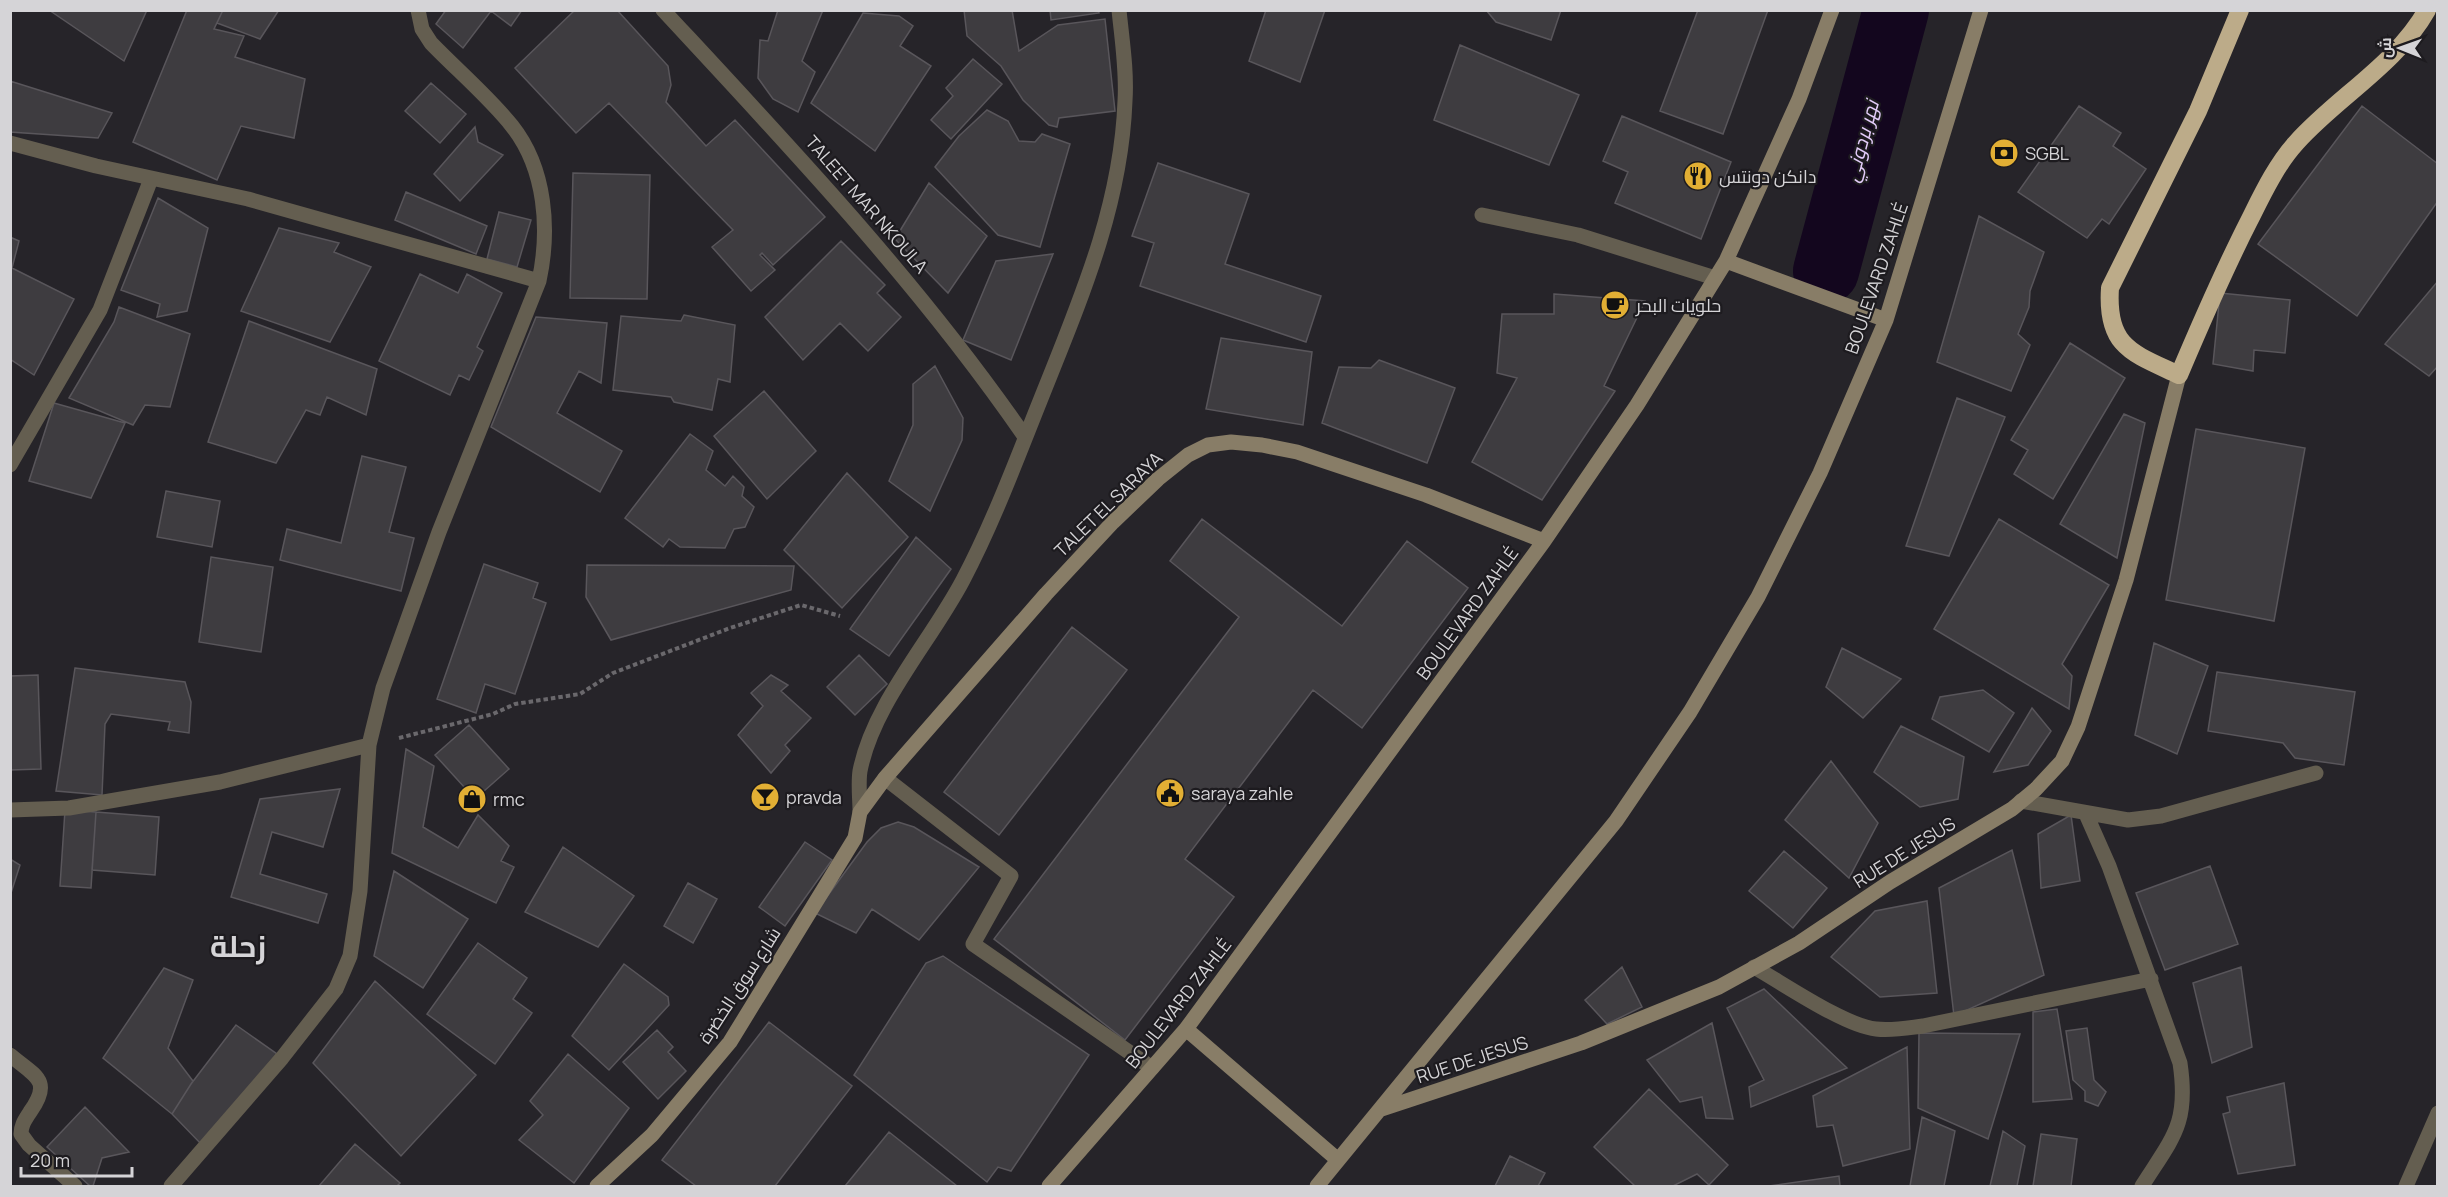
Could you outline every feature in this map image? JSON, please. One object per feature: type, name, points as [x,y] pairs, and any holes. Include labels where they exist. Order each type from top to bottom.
[{"type":"highway","points":[[2240,10],[2198,111],[2110,288],[2108,310],[2115,334],[2131,352],[2179,375],[2220,277],[2256,208],[2295,144],[2396,50],[2421,21],[2427,10]]},
{"type":"main road","name":"BOULEVARD ZAHLÉ","points":[[1050,1186],[1186,1029],[1544,541],[1637,405],[1726,261],[1799,99],[1832,10]]},
{"type":"main road","name":"BOULEVARD ZAHLÉ","points":[[1317,1186],[1616,821],[1690,712],[1758,597],[1821,473],[1886,320],[1981,10]]},
{"type":"main road","points":[[1726,261],[1886,320]]},
{"type":"main road","name":"RUE DE JESUS","points":[[1382,1109],[1581,1043],[1719,987],[1799,943],[1890,882],[2012,809],[2036,789],[2062,761],[2078,728],[2126,580],[2179,375]]},
{"type":"main road","name":"TALET EL SARAYA","points":[[860,812],[885,778],[1046,594],[1113,522],[1158,479],[1188,455],[1208,445],[1241,443],[1297,452],[1426,495],[1544,541]]},
{"type":"main road","name":"شارع سوق الخضرة","points":[[597,1186],[652,1135],[730,1042],[855,838],[860,812]]},
{"type":"main road","points":[[1186,1029],[1338,1160]]},
{"type":"street","points":[[171,1186],[282,1058],[336,990],[350,956],[360,891],[369,745],[383,688],[400,635],[439,532],[539,281],[543,261],[545,218],[541,190],[524,146],[512,126],[431,44],[422,29],[418,10]]},
{"type":"street","name":"TALEET MAR NKOULA","points":[[663,10],[784,140],[918,292],[999,398],[1025,437]]},
{"type":"street","points":[[860,812],[860,774],[866,747],[904,674],[962,581],[988,528],[1094,266],[1109,208],[1126,100],[1119,10]]},
{"type":"street","points":[[10,143],[151,179],[248,199],[539,281]]},
{"type":"street","points":[[10,465],[100,310],[151,179]]},
{"type":"street","points":[[1482,215],[1578,235],[1715,278]]},
{"type":"street","points":[[10,810],[69,808],[220,782],[369,745]]},
{"type":"street","points":[[2021,801],[2128,820],[2161,816],[2316,773]]},
{"type":"street","points":[[885,778],[1011,876],[973,944],[1152,1068]]},
{"type":"street","points":[[2086,814],[2151,979],[2180,1063],[2184,1090],[2183,1112],[2175,1134],[2142,1186]]},
{"type":"street","points":[[1755,967],[1847,1020],[1874,1029],[1896,1030],[2151,979]]},
{"type":"street","points":[[10,1055],[36,1077],[42,1088],[41,1096],[23,1122],[21,1134],[29,1145],[75,1186]]},
{"type":"street","points":[[2406,1186],[2438,1113]]},
{"type":"path","points":[[369,745],[493,714],[515,704],[580,694],[613,673],[729,628],[801,605],[840,616]]},
{"type":"building","points":[[49,10],[147,10],[124,61]]},
{"type":"building","points":[[187,10],[223,10],[214,29],[244,36],[235,57],[305,79],[294,138],[241,126],[217,180],[133,142]]},
{"type":"building","points":[[223,10],[279,10],[260,39],[217,23]]},
{"type":"building","points":[[446,10],[522,10],[511,26],[491,11],[463,48],[436,24]]},
{"type":"building","points":[[575,10],[617,10],[668,66],[671,85],[666,102],[706,146],[735,120],[825,217],[773,265],[762,253],[760,255],[775,270],[751,291],[712,247],[733,230],[609,103],[576,133],[515,68]]},
{"type":"building","points":[[778,10],[823,10],[802,61],[815,72],[798,112],[773,99],[758,78],[760,40],[768,41]]},
{"type":"building","points":[[964,10],[1012,10],[1019,51],[1058,25],[1105,19],[1115,111],[1059,118],[1057,127],[1049,125],[1023,100],[1001,66],[967,36]]},
{"type":"building","points":[[1050,10],[1098,10],[1099,13],[1051,20]]},
{"type":"building","points":[[1266,10],[1325,10],[1300,82],[1249,61]]},
{"type":"building","points":[[1486,10],[1561,10],[1551,40],[1496,22]]},
{"type":"building","points":[[1698,10],[1768,10],[1723,134],[1660,111]]},
{"type":"building","points":[[863,13],[899,16],[913,26],[900,46],[931,66],[875,151],[811,103]]},
{"type":"building","points":[[1460,45],[1579,95],[1549,165],[1434,120]]},
{"type":"building","points":[[973,59],[1002,84],[951,139],[931,120],[953,96],[946,88]]},
{"type":"building","points":[[10,81],[112,113],[98,138],[10,132]]},
{"type":"building","points":[[431,83],[466,114],[440,143],[405,111]]},
{"type":"building","points":[[2079,106],[2121,133],[2113,146],[2146,169],[2109,224],[2102,219],[2087,238],[2018,192]]},
{"type":"building","points":[[2362,106],[2438,164],[2438,201],[2357,316],[2258,244]]},
{"type":"building","points":[[987,110],[1008,121],[1019,141],[1035,142],[1042,134],[1070,144],[1040,247],[998,235],[935,167],[959,136]]},
{"type":"building","points":[[1622,116],[1731,162],[1701,239],[1615,203],[1628,172],[1603,161]]},
{"type":"building","points":[[475,127],[478,142],[503,155],[460,201],[434,174]]},
{"type":"building","points":[[1158,163],[1249,194],[1225,264],[1321,296],[1306,342],[1140,286],[1154,243],[1132,236]]},
{"type":"building","points":[[573,173],[650,175],[647,299],[570,298]]},
{"type":"building","points":[[929,183],[987,236],[948,293],[895,239]]},
{"type":"building","points":[[406,192],[487,226],[476,254],[395,220]]},
{"type":"building","points":[[158,198],[208,228],[187,311],[157,317],[160,304],[121,290]]},
{"type":"building","points":[[499,212],[531,220],[517,267],[487,259]]},
{"type":"building","points":[[1979,216],[2044,252],[2030,291],[2029,307],[2018,334],[2030,345],[2011,391],[1937,362]]},
{"type":"building","points":[[279,228],[339,243],[334,252],[371,267],[330,342],[241,311]]},
{"type":"building","points":[[10,237],[19,241],[12,268],[74,299],[34,375],[10,359]]},
{"type":"building","points":[[841,241],[885,285],[877,293],[901,317],[868,351],[840,323],[803,360],[765,317]]},
{"type":"building","points":[[1053,254],[1011,360],[963,340],[996,261]]},
{"type":"building","points":[[420,274],[458,293],[467,274],[502,293],[477,347],[483,351],[469,380],[459,375],[450,395],[379,361]]},
{"type":"building","points":[[2438,281],[2438,366],[2429,376],[2385,344]]},
{"type":"building","points":[[2220,293],[2290,300],[2285,353],[2254,350],[2253,371],[2213,364]]},
{"type":"building","points":[[1554,294],[1645,301],[1604,386],[1615,391],[1542,500],[1472,462],[1517,378],[1497,373],[1502,314],[1554,314]]},
{"type":"building","points":[[119,307],[190,334],[170,407],[145,405],[133,425],[69,398],[114,322]]},
{"type":"building","points":[[684,315],[735,325],[730,382],[718,379],[712,410],[674,402],[671,397],[613,390],[621,316],[681,321]]},
{"type":"building","points":[[536,317],[607,323],[601,383],[579,371],[557,413],[622,451],[600,492],[491,427]]},
{"type":"building","points":[[249,321],[377,369],[366,415],[327,397],[320,415],[306,410],[276,463],[208,442]]},
{"type":"building","points":[[1221,338],[1312,352],[1303,425],[1206,409]]},
{"type":"building","points":[[2070,343],[2125,378],[2053,499],[2014,474],[2028,450],[2011,440]]},
{"type":"building","points":[[1379,360],[1455,388],[1427,463],[1322,423],[1339,367],[1371,368]]},
{"type":"building","points":[[935,366],[963,418],[962,440],[930,511],[889,481],[913,425],[913,384]]},
{"type":"building","points":[[764,391],[816,451],[767,499],[714,436]]},
{"type":"building","points":[[1957,398],[2005,417],[1949,556],[1906,546]]},
{"type":"building","points":[[54,403],[125,423],[91,498],[29,481]]},
{"type":"building","points":[[2124,414],[2145,423],[2117,558],[2060,524]]},
{"type":"building","points":[[2196,429],[2305,448],[2274,621],[2166,600]]},
{"type":"building","points":[[690,434],[713,451],[706,470],[725,486],[733,476],[744,487],[742,496],[754,507],[745,527],[734,529],[725,548],[680,547],[669,539],[663,547],[625,518]]},
{"type":"building","points":[[362,456],[406,467],[389,532],[414,538],[401,591],[280,560],[287,529],[341,543]]},
{"type":"building","points":[[847,473],[908,537],[842,608],[784,550]]},
{"type":"building","points":[[166,491],[220,501],[212,547],[157,537]]},
{"type":"building","name":"saraya zahle","points":[[1202,519],[1342,626],[1407,541],[1468,588],[1362,728],[1313,690],[1185,859],[1234,897],[1125,1040],[994,939],[1239,617],[1170,561]]},
{"type":"building","points":[[1999,519],[2109,585],[2062,664],[2072,676],[2069,709],[1934,629]]},
{"type":"building","points":[[916,537],[951,569],[889,656],[850,629]]},
{"type":"building","points":[[211,557],[273,567],[261,652],[199,642]]},
{"type":"building","points":[[484,564],[538,583],[533,598],[546,603],[515,694],[485,684],[476,713],[437,699]]},
{"type":"building","points":[[587,565],[794,566],[791,590],[611,640],[586,597]]},
{"type":"building","points":[[1072,627],[1127,670],[999,835],[944,792]]},
{"type":"building","points":[[2154,643],[2208,666],[2177,754],[2135,735]]},
{"type":"building","points":[[1842,648],[1901,679],[1863,718],[1826,687]]},
{"type":"building","points":[[859,655],[887,684],[855,715],[827,687]]},
{"type":"building","points":[[75,668],[185,682],[191,702],[189,733],[168,730],[170,722],[111,714],[105,724],[102,795],[56,791]]},
{"type":"building","points":[[2217,672],[2355,692],[2344,765],[2295,758],[2283,743],[2208,731]]},
{"type":"building","points":[[38,675],[41,769],[10,770],[10,676]]},
{"type":"building","points":[[771,675],[788,685],[781,691],[811,718],[785,745],[790,751],[771,773],[738,735],[763,706],[751,693]]},
{"type":"building","points":[[1983,690],[2014,713],[1989,752],[1932,719],[1940,697]]},
{"type":"building","points":[[2032,708],[2051,731],[2028,765],[1994,772]]},
{"type":"building","points":[[469,725],[509,769],[475,799],[435,755]]},
{"type":"building","points":[[1901,726],[1964,757],[1958,799],[1920,807],[1874,772]]},
{"type":"building","points":[[406,749],[434,766],[423,827],[458,848],[478,815],[509,846],[501,861],[514,867],[496,903],[392,853]]},
{"type":"building","points":[[1831,761],[1878,823],[1849,878],[1785,820]]},
{"type":"building","points":[[340,789],[323,847],[272,832],[260,874],[327,894],[318,923],[231,897],[260,799]]},
{"type":"building","points":[[65,810],[96,812],[91,888],[60,886]]},
{"type":"building","points":[[96,812],[159,817],[155,875],[92,870]]},
{"type":"building","points":[[2071,815],[2080,881],[2041,888],[2038,834]]},
{"type":"building","points":[[898,822],[914,827],[979,867],[919,940],[872,909],[856,933],[815,913],[867,842],[881,828]]},
{"type":"building","points":[[805,842],[832,860],[785,926],[759,907]]},
{"type":"building","points":[[563,847],[634,896],[598,947],[525,912]]},
{"type":"building","points":[[2012,850],[2044,975],[1954,1016],[1939,888]]},
{"type":"building","points":[[1784,851],[1827,888],[1793,928],[1749,891]]},
{"type":"building","points":[[10,859],[20,865],[10,896]]},
{"type":"building","points":[[2210,866],[2238,944],[2165,970],[2136,893]]},
{"type":"building","points":[[394,871],[468,919],[423,988],[374,956]]},
{"type":"building","points":[[688,883],[717,899],[693,943],[664,926]]},
{"type":"building","points":[[1927,901],[1937,993],[1880,997],[1831,957],[1875,911]]},
{"type":"building","points":[[478,943],[527,978],[513,999],[532,1013],[495,1064],[427,1014]]},
{"type":"building","points":[[943,956],[1089,1055],[1011,1171],[998,1167],[987,1182],[854,1075],[926,963]]},
{"type":"building","points":[[624,964],[668,997],[669,1005],[609,1070],[572,1036]]},
{"type":"building","points":[[1622,967],[1642,1007],[1607,1024],[1585,1000]]},
{"type":"building","points":[[2241,967],[2252,1047],[2212,1063],[2193,983]]},
{"type":"building","points":[[164,968],[193,980],[168,1048],[193,1081],[172,1114],[103,1058]]},
{"type":"building","points":[[375,981],[476,1075],[401,1156],[313,1063]]},
{"type":"building","points":[[1764,989],[1847,1068],[1751,1107],[1749,1087],[1764,1080],[1727,1008]]},
{"type":"building","points":[[2057,1009],[2072,1099],[2033,1102],[2033,1012]]},
{"type":"building","points":[[769,1022],[852,1086],[775,1186],[696,1186],[662,1160]]},
{"type":"building","points":[[1712,1023],[1733,1119],[1706,1118],[1702,1097],[1680,1102],[1647,1060]]},
{"type":"building","points":[[236,1025],[277,1054],[202,1145],[172,1114],[191,1084]]},
{"type":"building","points":[[2087,1028],[2094,1080],[2106,1092],[2098,1106],[2085,1101],[2085,1091],[2073,1080],[2066,1031]]},
{"type":"building","points":[[657,1030],[673,1047],[668,1052],[686,1071],[658,1099],[623,1062]]},
{"type":"building","points":[[1919,1033],[2020,1034],[1988,1139],[1918,1108]]},
{"type":"building","points":[[1907,1047],[1910,1149],[1843,1166],[1833,1125],[1817,1127],[1813,1096]]},
{"type":"building","points":[[568,1054],[629,1108],[574,1183],[519,1140],[543,1115],[530,1101]]},
{"type":"building","points":[[2284,1083],[2295,1165],[2238,1174],[2223,1114],[2230,1112],[2227,1097]]},
{"type":"building","points":[[1649,1089],[1728,1165],[1709,1185],[1697,1174],[1673,1186],[1635,1186],[1594,1147]]},
{"type":"building","points":[[85,1107],[129,1152],[102,1158],[93,1186],[90,1186],[47,1147]]},
{"type":"building","points":[[1922,1117],[1955,1131],[1944,1186],[1910,1186]]},
{"type":"building","points":[[2003,1131],[2025,1146],[2017,1186],[1990,1186]]},
{"type":"building","points":[[889,1132],[957,1186],[845,1186]]},
{"type":"building","points":[[2041,1134],[2077,1139],[2071,1186],[2033,1186]]},
{"type":"building","points":[[355,1144],[400,1183],[397,1186],[319,1186]]},
{"type":"building","points":[[1510,1156],[1545,1173],[1538,1186],[1495,1186]]},
{"type":"building","points":[[1839,1176],[1840,1186],[1769,1186]]},
{"type":"waterway","name":"نهر بردوني","points":[[1826,271],[1896,10]]},
{"type":"place","name":"SGBL","points":[[2004,153]]},
{"type":"place","name":"دانكن دونتس","points":[[1698,176]]},
{"type":"place","name":"حلويات البحر","points":[[1615,305]]},
{"type":"place","name":"saraya zahle","points":[[1170,793]]},
{"type":"place","name":"pravda","points":[[765,797]]},
{"type":"place","name":"rmc","points":[[472,799]]},
{"type":"district","name":"زحلة","points":[[238,945]]}]
